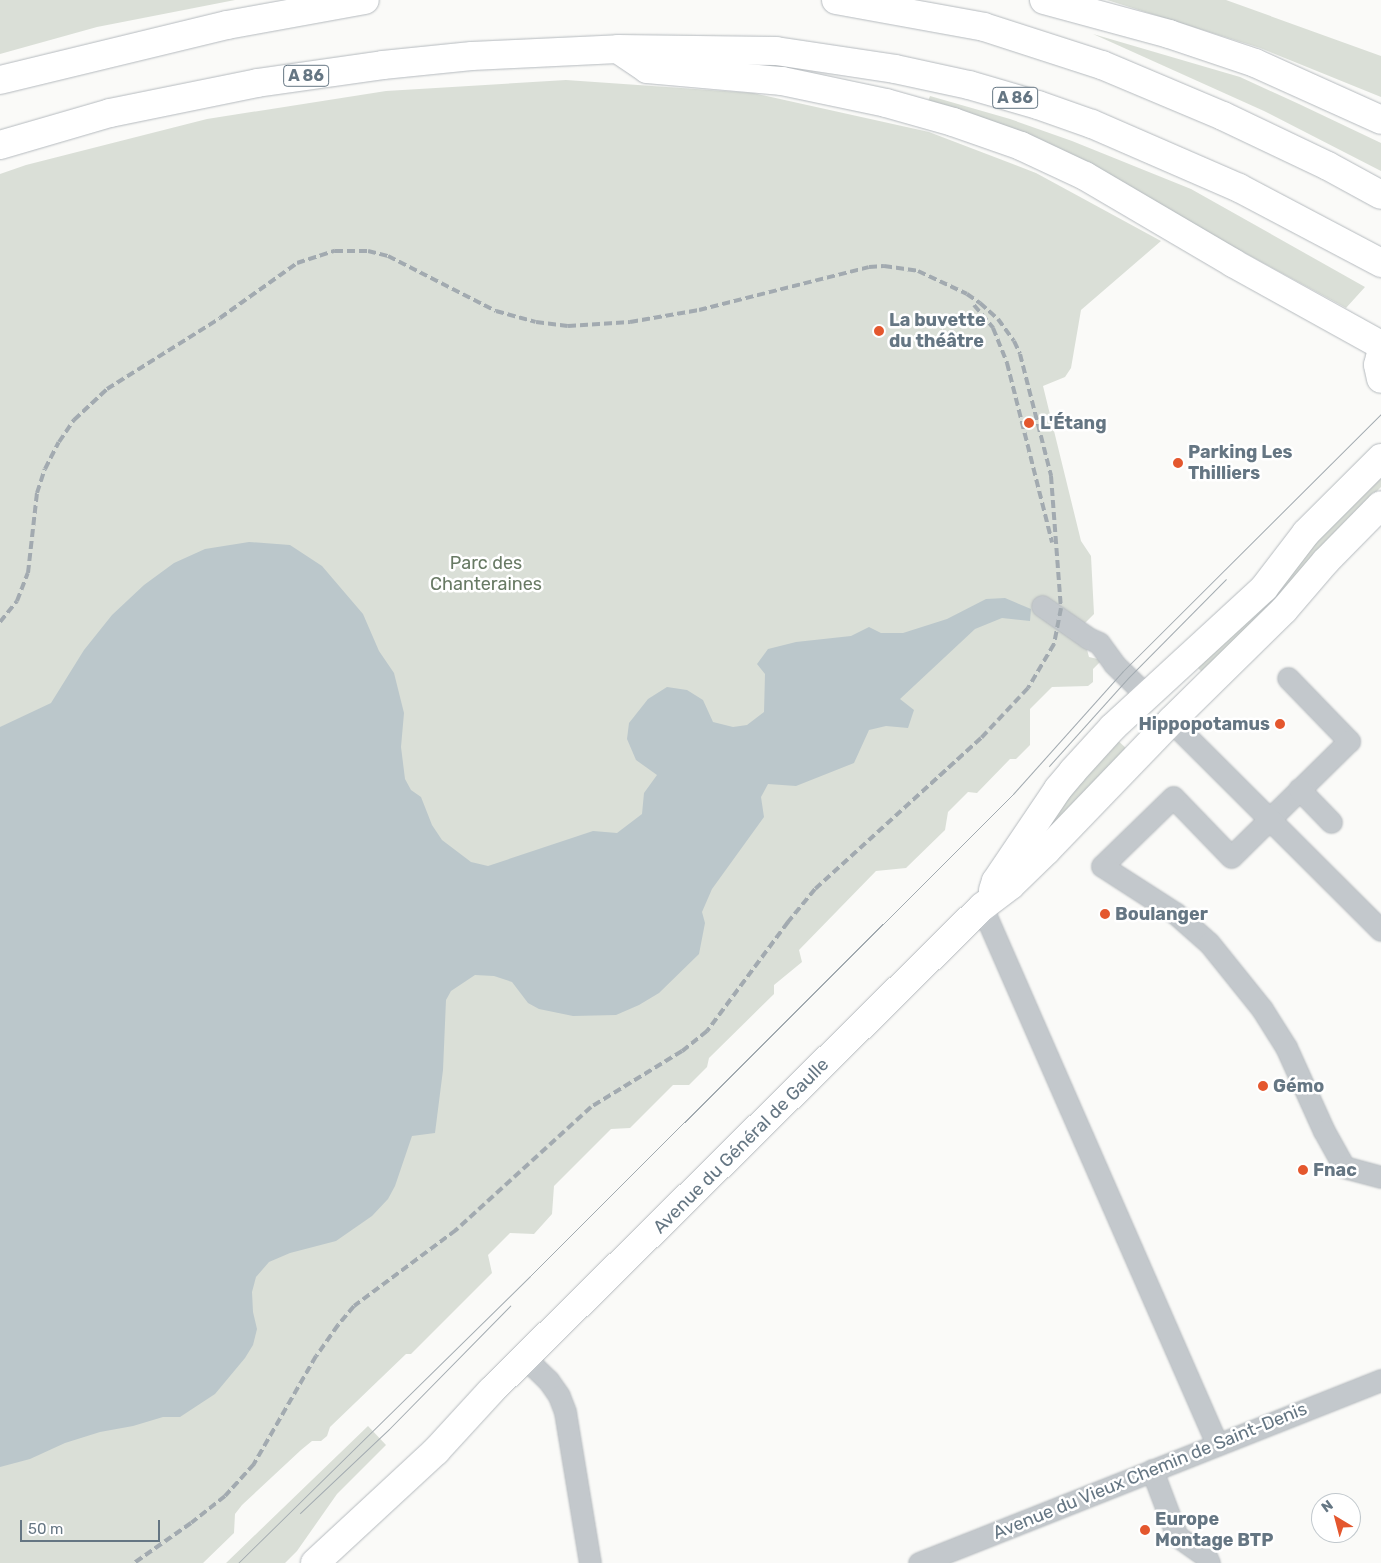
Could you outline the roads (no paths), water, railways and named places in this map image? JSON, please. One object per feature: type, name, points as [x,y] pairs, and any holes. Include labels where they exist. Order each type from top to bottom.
[{"type":"main road","points":[[0,80],[227,25],[366,0]]},
{"type":"main road","points":[[836,0],[984,27],[1102,66],[1222,116],[1328,166],[1381,195]]},
{"type":"main road","points":[[1044,0],[1169,34],[1255,62],[1381,120]]},
{"type":"main road","points":[[618,49],[647,68],[782,81],[886,103],[953,122],[1022,146],[1085,176],[1232,263],[1381,345]]},
{"type":"main road","name":"A 86","points":[[0,145],[110,112],[257,83],[402,63],[472,56],[618,49],[776,51],[896,69],[968,85],[1065,115],[1158,152],[1239,188],[1381,263]]},
{"type":"main road","points":[[1381,353],[1378,365],[1381,379]]},
{"type":"main road","name":"Avenue du Général de Gaulle","points":[[986,903],[996,881],[1058,789],[1113,728],[1264,588],[1306,534],[1381,458]]},
{"type":"main road","name":"Avenue du Général de Gaulle","points":[[314,1563],[344,1515],[406,1455],[491,1391],[986,903],[1011,885],[1047,850],[1171,721],[1284,610],[1326,561],[1381,505]]},
{"type":"main road","points":[[1147,696],[1171,721]]},
{"type":"street","points":[[1042,606],[1088,638],[1100,643],[1114,664],[1147,696]]},
{"type":"street","points":[[1288,678],[1349,741],[1298,789],[1231,857],[1173,797],[1102,866],[1175,913],[1208,943],[1252,995],[1286,1046],[1324,1130],[1344,1167],[1381,1177]]},
{"type":"street","points":[[1171,721],[1381,930]]},
{"type":"street","points":[[1298,789],[1331,822]]},
{"type":"street","points":[[986,903],[1217,1444]]},
{"type":"street","points":[[525,1358],[548,1380],[559,1396],[565,1412],[590,1563]]},
{"type":"street","name":"Avenue du Vieux Chemin de Saint-Denis","points":[[919,1563],[1381,1380]]},
{"type":"street","points":[[1152,1470],[1177,1536],[1206,1556],[1210,1563]]},
{"type":"tram line","points":[[238,1563],[530,1276],[1013,794],[1122,672],[1381,414]]},
{"type":"tram line","points":[[1049,766],[1128,678],[1226,579]]},
{"type":"tram line","points":[[300,1513],[389,1429],[510,1306]]},
{"type":"railway","points":[[0,622],[17,601],[28,573],[37,493],[45,469],[59,442],[74,420],[107,389],[220,318],[297,263],[335,251],[368,251],[388,256],[496,311],[536,322],[568,326],[630,322],[699,310],[869,267],[884,266],[918,271],[967,294],[980,303],[998,319],[1014,341],[1020,354],[1051,476],[1061,608],[1054,644],[1028,688],[981,738],[815,889],[788,922],[707,1031],[682,1051],[591,1107],[456,1230],[354,1306],[316,1356],[254,1464],[225,1496],[191,1523],[134,1563]]},
{"type":"railway","points":[[974,305],[993,328],[1007,363],[1052,542]]},
{"type":"place","name":"La buvette du théâtre","points":[[879,331]]},
{"type":"place","name":"L'Étang","points":[[1029,423]]},
{"type":"place","name":"Parking Les Thilliers","points":[[1178,463]]},
{"type":"place","name":"Hippopotamus","points":[[1280,724]]},
{"type":"place","name":"Boulanger","points":[[1105,914]]},
{"type":"place","name":"Gémo","points":[[1263,1086]]},
{"type":"place","name":"Fnac","points":[[1303,1170]]},
{"type":"place","name":"Europe Montage BTP","points":[[1145,1530]]},
{"type":"park label","name":"Parc des Chanteraines","points":[[486,574]]}]
